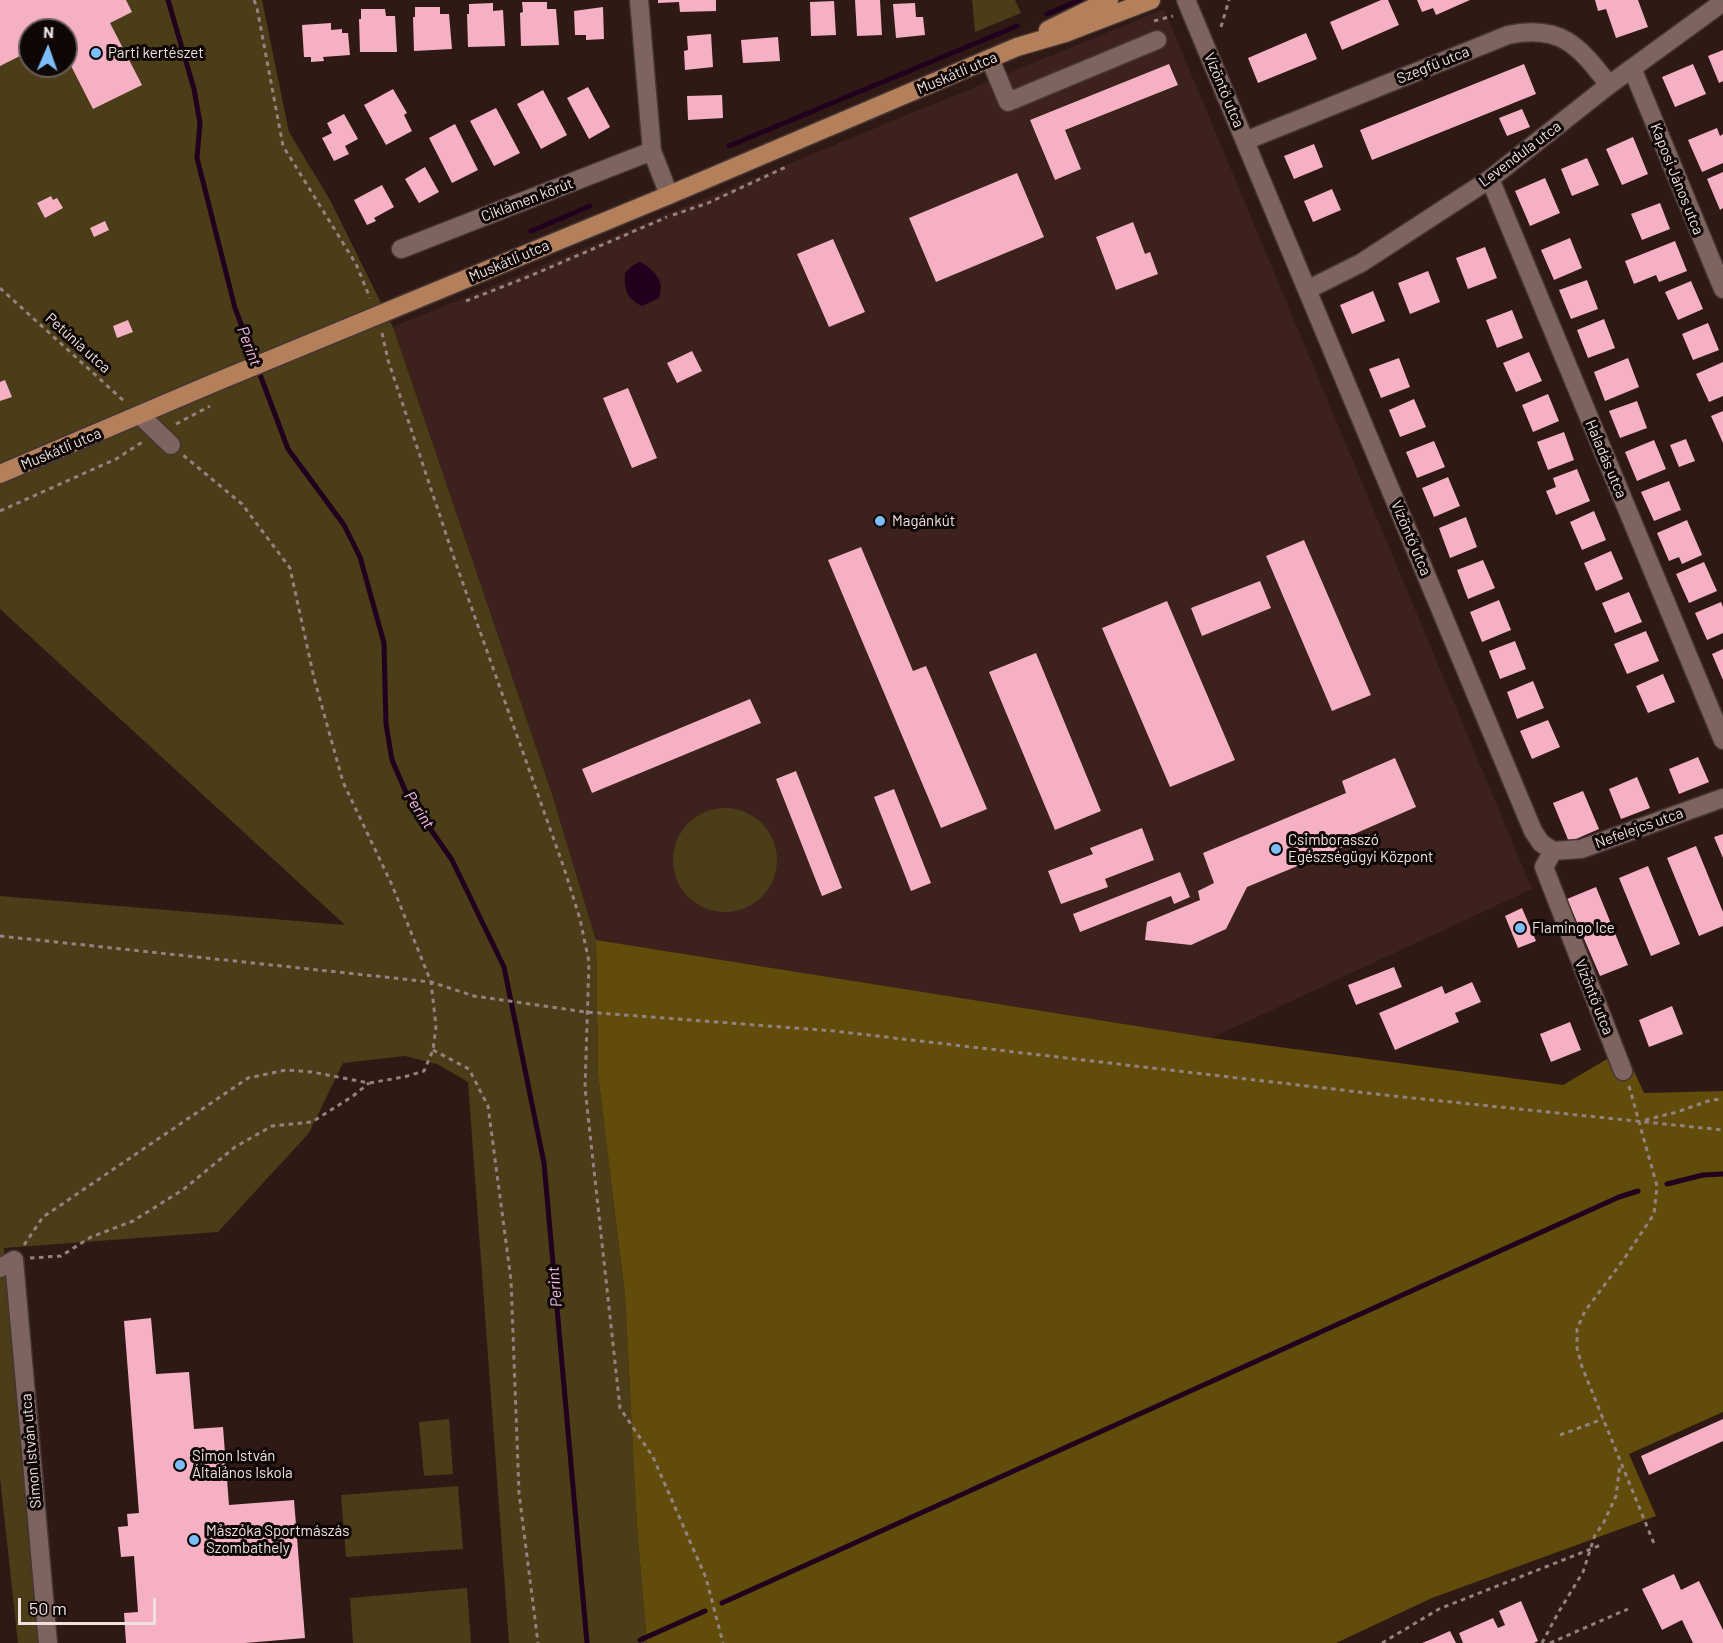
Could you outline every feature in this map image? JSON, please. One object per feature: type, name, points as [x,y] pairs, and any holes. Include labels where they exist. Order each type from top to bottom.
[{"type":"main road","name":"Muskátli utca","points":[[0,474],[990,59],[1109,0]]},
{"type":"main road","name":"Muskátli utca","points":[[1017,47],[1065,33],[1151,0]]},
{"type":"street","points":[[639,0],[652,151],[669,195]]},
{"type":"street","name":"Vízöntő utca","points":[[1186,0],[1533,831],[1541,843],[1553,851],[1544,867],[1623,1071]]},
{"type":"street","name":"Levendula utca","points":[[1307,290],[1361,263],[1490,179],[1609,85],[1723,2]]},
{"type":"street","name":"Szegfű utca","points":[[1245,141],[1508,35],[1526,32],[1548,33],[1569,42],[1586,55],[1609,85]]},
{"type":"street","points":[[990,59],[1008,102],[1157,40]]},
{"type":"street","name":"Kaposi János utca","points":[[1632,68],[1723,289]]},
{"type":"street","name":"Ciklámen körút","points":[[401,249],[652,151]]},
{"type":"street","name":"Haladás utca","points":[[1490,179],[1723,740]]},
{"type":"street","points":[[140,416],[164,440]]},
{"type":"street","name":"Nefelejcs utca","points":[[1553,851],[1581,849],[1723,798]]},
{"type":"street","name":"Simon István utca","points":[[7,1264],[48,1643]]},
{"type":"path","points":[[254,0],[283,146],[356,264],[378,315],[388,360],[447,538],[580,919],[589,962],[585,1088],[620,1408],[653,1457],[706,1578],[723,1643]]},
{"type":"path","points":[[1221,27],[1229,0]]},
{"type":"path","name":"Petúnia utca","points":[[0,288],[140,416]]},
{"type":"path","points":[[0,511],[116,459],[139,443],[164,440],[214,404]]},
{"type":"path","points":[[7,1264],[43,1217],[248,1078],[286,1070],[312,1072],[369,1083],[424,1071],[433,1050],[436,1026],[431,982],[392,885],[343,782],[314,678],[290,568],[242,504],[164,440]]},
{"type":"path","points":[[0,936],[431,982],[474,996],[586,1011],[834,1031],[1393,1096],[1723,1130]]},
{"type":"path","points":[[433,1050],[469,1069],[488,1106],[511,1280],[519,1492],[538,1643]]},
{"type":"path","points":[[1623,1071],[1634,1098],[1657,1186],[1654,1214],[1585,1311],[1577,1329],[1577,1348],[1582,1367],[1655,1546]]},
{"type":"path","points":[[7,1264],[61,1256],[91,1237],[134,1221],[184,1189],[236,1147],[272,1126],[312,1122],[369,1083]]},
{"type":"path","points":[[1640,1121],[1677,1112],[1711,1100],[1723,1099]]},
{"type":"path","points":[[1560,1436],[1603,1419]]},
{"type":"path","points":[[1542,1643],[1557,1612],[1583,1572],[1595,1535],[1603,1524],[1616,1496],[1620,1462]]},
{"type":"path","points":[[1382,1643],[1439,1609],[1601,1545]]},
{"type":"path","points":[[1550,1643],[1628,1609]]},
{"type":"shaded area","points":[[0,0],[262,0],[289,132],[330,200],[393,327],[552,794],[596,940],[598,1074],[625,1296],[637,1528],[647,1643],[509,1643],[468,1082],[437,1064],[405,1056],[343,1063],[309,1133],[218,1232],[4,1248],[39,1643],[18,1643],[0,1478],[0,896],[345,925],[0,609]]},
{"type":"shaded area","points":[[972,0],[1015,0],[1021,13],[975,32]]},
{"type":"shaded area","points":[[1164,9],[1532,889],[1212,1038],[596,940],[552,794],[393,327]]},
{"type":"shaded area","points":[[639,262],[655,273],[661,286],[659,298],[642,306],[629,296],[625,284],[625,273]]},
{"type":"shaded area","points":[[725,808],[745,812],[754,817],[768,831],[773,840],[777,860],[773,880],[768,889],[754,903],[745,908],[725,912],[705,908],[696,903],[682,889],[677,880],[673,860],[677,840],[682,831],[696,817],[705,812]]},
{"type":"shaded area","points":[[596,940],[1212,1038],[1563,1085],[1624,1049],[1644,1093],[1723,1091],[1723,1412],[1629,1454],[1656,1516],[1432,1598],[1336,1643],[647,1643],[637,1528],[625,1296],[598,1074]]},
{"type":"shaded area","points":[[449,1419],[453,1474],[424,1476],[419,1422]]},
{"type":"shaded area","points":[[458,1486],[463,1549],[346,1557],[341,1495]]},
{"type":"shaded area","points":[[467,1588],[471,1643],[353,1643],[350,1598]]},
{"type":"building","name":"Parti kertészet","points":[[0,0],[126,0],[132,12],[110,23],[142,85],[93,109],[77,78],[78,18],[18,18],[18,57],[0,66]]},
{"type":"building","points":[[658,0],[716,0],[716,11],[680,12],[679,2],[658,3]]},
{"type":"building","points":[[855,0],[880,0],[882,35],[857,36]]},
{"type":"building","points":[[1381,0],[1388,0],[1399,25],[1342,50],[1330,22]]},
{"type":"building","points":[[1417,0],[1470,0],[1436,15],[1433,8],[1422,12]]},
{"type":"building","points":[[1595,0],[1638,0],[1648,27],[1616,38],[1606,9],[1598,11]]},
{"type":"building","points":[[834,1],[836,35],[811,36],[810,2]]},
{"type":"building","points":[[522,2],[547,2],[547,9],[556,9],[559,45],[521,46]]},
{"type":"building","points":[[493,3],[493,11],[503,10],[505,46],[468,47],[469,4]]},
{"type":"building","points":[[915,3],[916,17],[923,17],[925,35],[896,38],[893,4]]},
{"type":"building","points":[[415,7],[440,7],[440,14],[449,14],[452,49],[414,51]]},
{"type":"building","points":[[603,7],[604,39],[586,40],[586,35],[575,35],[574,11]]},
{"type":"building","points":[[361,9],[385,9],[386,16],[395,16],[397,52],[360,52]]},
{"type":"building","points":[[331,23],[331,30],[342,29],[342,33],[348,33],[350,55],[323,57],[324,61],[311,62],[311,57],[304,57],[302,25]]},
{"type":"building","points":[[1306,33],[1317,59],[1258,83],[1248,58]]},
{"type":"building","points":[[711,34],[713,67],[685,70],[684,51],[688,50],[687,36]]},
{"type":"building","points":[[778,37],[780,61],[743,63],[741,40]]},
{"type":"building","points":[[1723,50],[1723,81],[1719,83],[1708,56]]},
{"type":"building","points":[[1169,64],[1178,85],[1065,130],[1081,169],[1055,180],[1030,120]]},
{"type":"building","points":[[1524,64],[1536,94],[1372,160],[1360,130]]},
{"type":"building","points":[[1693,64],[1706,94],[1675,107],[1662,77]]},
{"type":"building","points":[[588,87],[610,127],[589,139],[567,98]]},
{"type":"building","points":[[393,89],[407,113],[404,115],[412,131],[386,145],[364,105]]},
{"type":"building","points":[[543,90],[567,135],[541,149],[517,104]]},
{"type":"building","points":[[722,95],[723,118],[688,120],[687,96]]},
{"type":"building","points":[[496,108],[520,153],[494,166],[470,121]]},
{"type":"building","points":[[1522,109],[1530,127],[1507,136],[1499,118]]},
{"type":"building","points":[[344,114],[358,139],[345,146],[349,154],[334,161],[322,138],[332,133],[327,123]]},
{"type":"building","points":[[455,124],[478,170],[452,183],[429,138]]},
{"type":"building","points":[[1717,128],[1720,136],[1723,134],[1723,163],[1702,172],[1688,140]]},
{"type":"building","points":[[1633,137],[1648,174],[1622,185],[1606,149]]},
{"type":"building","points":[[1314,144],[1323,167],[1294,179],[1284,156]]},
{"type":"building","points":[[1587,158],[1599,185],[1572,196],[1561,169]]},
{"type":"building","points":[[425,167],[439,192],[419,203],[405,179]]},
{"type":"building","points":[[1723,172],[1723,208],[1720,210],[1707,179]]},
{"type":"building","points":[[1017,173],[1044,237],[936,282],[909,218]]},
{"type":"building","points":[[1545,178],[1560,213],[1530,226],[1515,191]]},
{"type":"building","points":[[382,185],[394,207],[374,218],[376,221],[367,225],[354,200]]},
{"type":"building","points":[[1332,189],[1341,210],[1313,222],[1304,201]]},
{"type":"building","points":[[51,196],[53,200],[57,198],[63,208],[45,218],[37,203]]},
{"type":"building","points":[[1660,203],[1670,229],[1642,240],[1631,214]]},
{"type":"building","points":[[105,221],[109,230],[94,237],[90,228]]},
{"type":"building","points":[[1133,222],[1145,254],[1150,252],[1158,274],[1116,290],[1096,237]]},
{"type":"building","points":[[1570,238],[1582,268],[1554,280],[1541,250]]},
{"type":"building","points":[[833,239],[865,312],[829,327],[797,254]]},
{"type":"building","points":[[1675,241],[1687,271],[1659,282],[1656,275],[1634,284],[1625,261]]},
{"type":"building","points":[[1485,247],[1497,278],[1468,289],[1456,258]]},
{"type":"building","points":[[1428,271],[1440,302],[1410,314],[1398,283]]},
{"type":"building","points":[[1587,280],[1598,309],[1571,319],[1559,290]]},
{"type":"building","points":[[1691,281],[1703,309],[1678,320],[1665,292]]},
{"type":"building","points":[[1373,291],[1385,321],[1352,334],[1340,305]]},
{"type":"building","points":[[1512,310],[1523,338],[1497,348],[1486,320]]},
{"type":"building","points":[[1604,319],[1615,348],[1588,358],[1577,330]]},
{"type":"building","points":[[128,320],[133,332],[117,338],[113,326]]},
{"type":"building","points":[[1708,323],[1719,350],[1693,360],[1682,334]]},
{"type":"building","points":[[692,351],[702,371],[677,383],[667,363]]},
{"type":"building","points":[[1529,352],[1542,381],[1516,392],[1503,363]]},
{"type":"building","points":[[1399,358],[1410,387],[1381,398],[1369,369]]},
{"type":"building","points":[[1628,358],[1639,387],[1605,401],[1594,372]]},
{"type":"building","points":[[1723,362],[1723,396],[1709,402],[1696,374]]},
{"type":"building","points":[[5,380],[12,397],[0,401],[0,382]]},
{"type":"building","points":[[628,388],[657,458],[632,468],[603,398]]},
{"type":"building","points":[[1548,394],[1559,421],[1533,432],[1522,405]]},
{"type":"building","points":[[1414,399],[1426,427],[1400,437],[1389,410]]},
{"type":"building","points":[[1637,401],[1647,428],[1620,438],[1609,411]]},
{"type":"building","points":[[1723,411],[1723,443],[1711,416]]},
{"type":"building","points":[[1564,432],[1574,460],[1548,470],[1537,442]]},
{"type":"building","points":[[1686,439],[1695,461],[1679,467],[1670,445]]},
{"type":"building","points":[[1654,440],[1666,469],[1637,481],[1625,452]]},
{"type":"building","points":[[1434,441],[1445,467],[1417,478],[1406,452]]},
{"type":"building","points":[[1577,469],[1590,501],[1556,515],[1546,491],[1556,487],[1553,478]]},
{"type":"building","points":[[1448,477],[1460,506],[1434,517],[1422,488]]},
{"type":"building","points":[[1669,481],[1681,510],[1654,521],[1641,492]]},
{"type":"building","points":[[1594,511],[1606,540],[1582,550],[1570,522]]},
{"type":"building","points":[[1466,517],[1477,547],[1450,558],[1439,528]]},
{"type":"building","points":[[1687,520],[1702,555],[1682,564],[1679,557],[1669,561],[1657,533]]},
{"type":"building","points":[[1304,540],[1371,695],[1332,711],[1266,556]]},
{"type":"building","points":[[861,547],[913,671],[926,666],[987,809],[941,828],[828,560]]},
{"type":"building","points":[[1611,551],[1623,579],[1596,591],[1584,563]]},
{"type":"building","points":[[1483,560],[1495,588],[1468,599],[1457,570]]},
{"type":"building","points":[[1704,562],[1717,591],[1689,603],[1676,574]]},
{"type":"building","points":[[1260,581],[1271,608],[1202,636],[1191,608]]},
{"type":"building","points":[[1629,592],[1642,622],[1615,633],[1602,603]]},
{"type":"building","points":[[1499,600],[1511,630],[1482,642],[1470,612]]},
{"type":"building","points":[[1167,601],[1235,760],[1170,787],[1102,628]]},
{"type":"building","points":[[1721,602],[1723,633],[1707,640],[1695,613]]},
{"type":"building","points":[[1646,631],[1659,661],[1627,674],[1614,644]]},
{"type":"building","points":[[1515,641],[1526,669],[1500,679],[1489,651]]},
{"type":"building","points":[[1723,649],[1723,680],[1712,654]]},
{"type":"building","points":[[1036,653],[1101,811],[1055,830],[989,672]]},
{"type":"building","points":[[1663,674],[1675,702],[1648,713],[1636,686]]},
{"type":"building","points":[[1533,681],[1544,708],[1517,719],[1507,692]]},
{"type":"building","points":[[750,699],[761,723],[592,793],[582,769]]},
{"type":"building","points":[[1548,720],[1560,747],[1532,759],[1520,731]]},
{"type":"building","points":[[1698,757],[1709,782],[1679,794],[1669,769]]},
{"type":"building","name":"Csimborasszó Egészségügyi Központ","points":[[1395,758],[1416,807],[1345,838],[1348,845],[1247,887],[1226,929],[1191,945],[1145,940],[1147,922],[1200,900],[1198,891],[1214,883],[1203,853],[1346,793],[1342,781]]},
{"type":"building","points":[[796,771],[842,888],[822,896],[776,779]]},
{"type":"building","points":[[1637,777],[1650,808],[1621,819],[1609,789]]},
{"type":"building","points":[[894,789],[931,883],[911,891],[874,797]]},
{"type":"building","points":[[1583,791],[1599,829],[1569,842],[1553,803]]},
{"type":"building","points":[[1142,828],[1154,860],[1105,879],[1108,887],[1061,904],[1048,871],[1093,854],[1090,848]]},
{"type":"building","points":[[1723,834],[1723,858],[1714,837]]},
{"type":"building","points":[[1696,846],[1723,912],[1723,926],[1699,936],[1667,858]]},
{"type":"building","points":[[1648,866],[1680,944],[1651,956],[1619,878]]},
{"type":"building","points":[[1180,872],[1190,897],[1174,904],[1171,896],[1080,932],[1073,914]]},
{"type":"building","points":[[1596,887],[1628,965],[1600,976],[1567,899]]},
{"type":"building","name":"Flamingo Ice","points":[[1522,908],[1536,941],[1518,948],[1505,916]]},
{"type":"building","points":[[1394,967],[1402,987],[1356,1005],[1348,985]]},
{"type":"building","points":[[1472,982],[1481,1002],[1455,1013],[1459,1022],[1395,1050],[1379,1013],[1442,986],[1445,994]]},
{"type":"building","points":[[1672,1006],[1683,1034],[1649,1047],[1639,1020]]},
{"type":"building","points":[[1570,1022],[1581,1050],[1551,1062],[1540,1034]]},
{"type":"building","name":"Simon István Általános Iskola","points":[[151,1318],[156,1374],[189,1372],[194,1429],[223,1427],[229,1505],[294,1500],[305,1638],[245,1643],[126,1643],[124,1613],[138,1612],[134,1556],[121,1557],[118,1527],[128,1526],[127,1514],[139,1513],[124,1321]]},
{"type":"building","points":[[1723,1419],[1723,1441],[1649,1475],[1641,1456]]},
{"type":"building","points":[[1674,1574],[1681,1590],[1699,1581],[1723,1630],[1723,1643],[1693,1643],[1682,1620],[1662,1630],[1642,1589]]},
{"type":"building","points":[[1521,1601],[1538,1641],[1534,1643],[1463,1643],[1459,1633],[1493,1618],[1498,1628],[1505,1625],[1499,1611]]},
{"type":"building","points":[[1450,1631],[1456,1643],[1422,1643],[1432,1639]]},
{"type":"waterway","name":"Perint","points":[[168,0],[194,89],[200,123],[197,158],[235,308],[288,449],[344,525],[360,557],[384,643],[386,724],[392,760],[408,797],[452,860],[504,967],[544,1163],[587,1643]]},
{"type":"waterway","points":[[1047,14],[1080,0]]},
{"type":"waterway","points":[[729,146],[1017,26]]},
{"type":"waterway","points":[[531,231],[590,206]]},
{"type":"waterway","points":[[1667,1184],[1703,1175],[1723,1174]]},
{"type":"waterway","points":[[722,1603],[1619,1197],[1638,1191]]},
{"type":"waterway","points":[[640,1640],[705,1611]]},
{"type":"place","name":"Parti kertészet","points":[[96,53]]},
{"type":"place","name":"Magánkút","points":[[880,521]]},
{"type":"place","name":"Csimborasszó Egészségügyi Központ","points":[[1276,849]]},
{"type":"place","name":"Flamingo Ice","points":[[1520,928]]},
{"type":"place","name":"Simon István Általános Iskola","points":[[180,1465]]},
{"type":"place","name":"Mászóka Sportmászás Szombathely","points":[[194,1540]]}]
